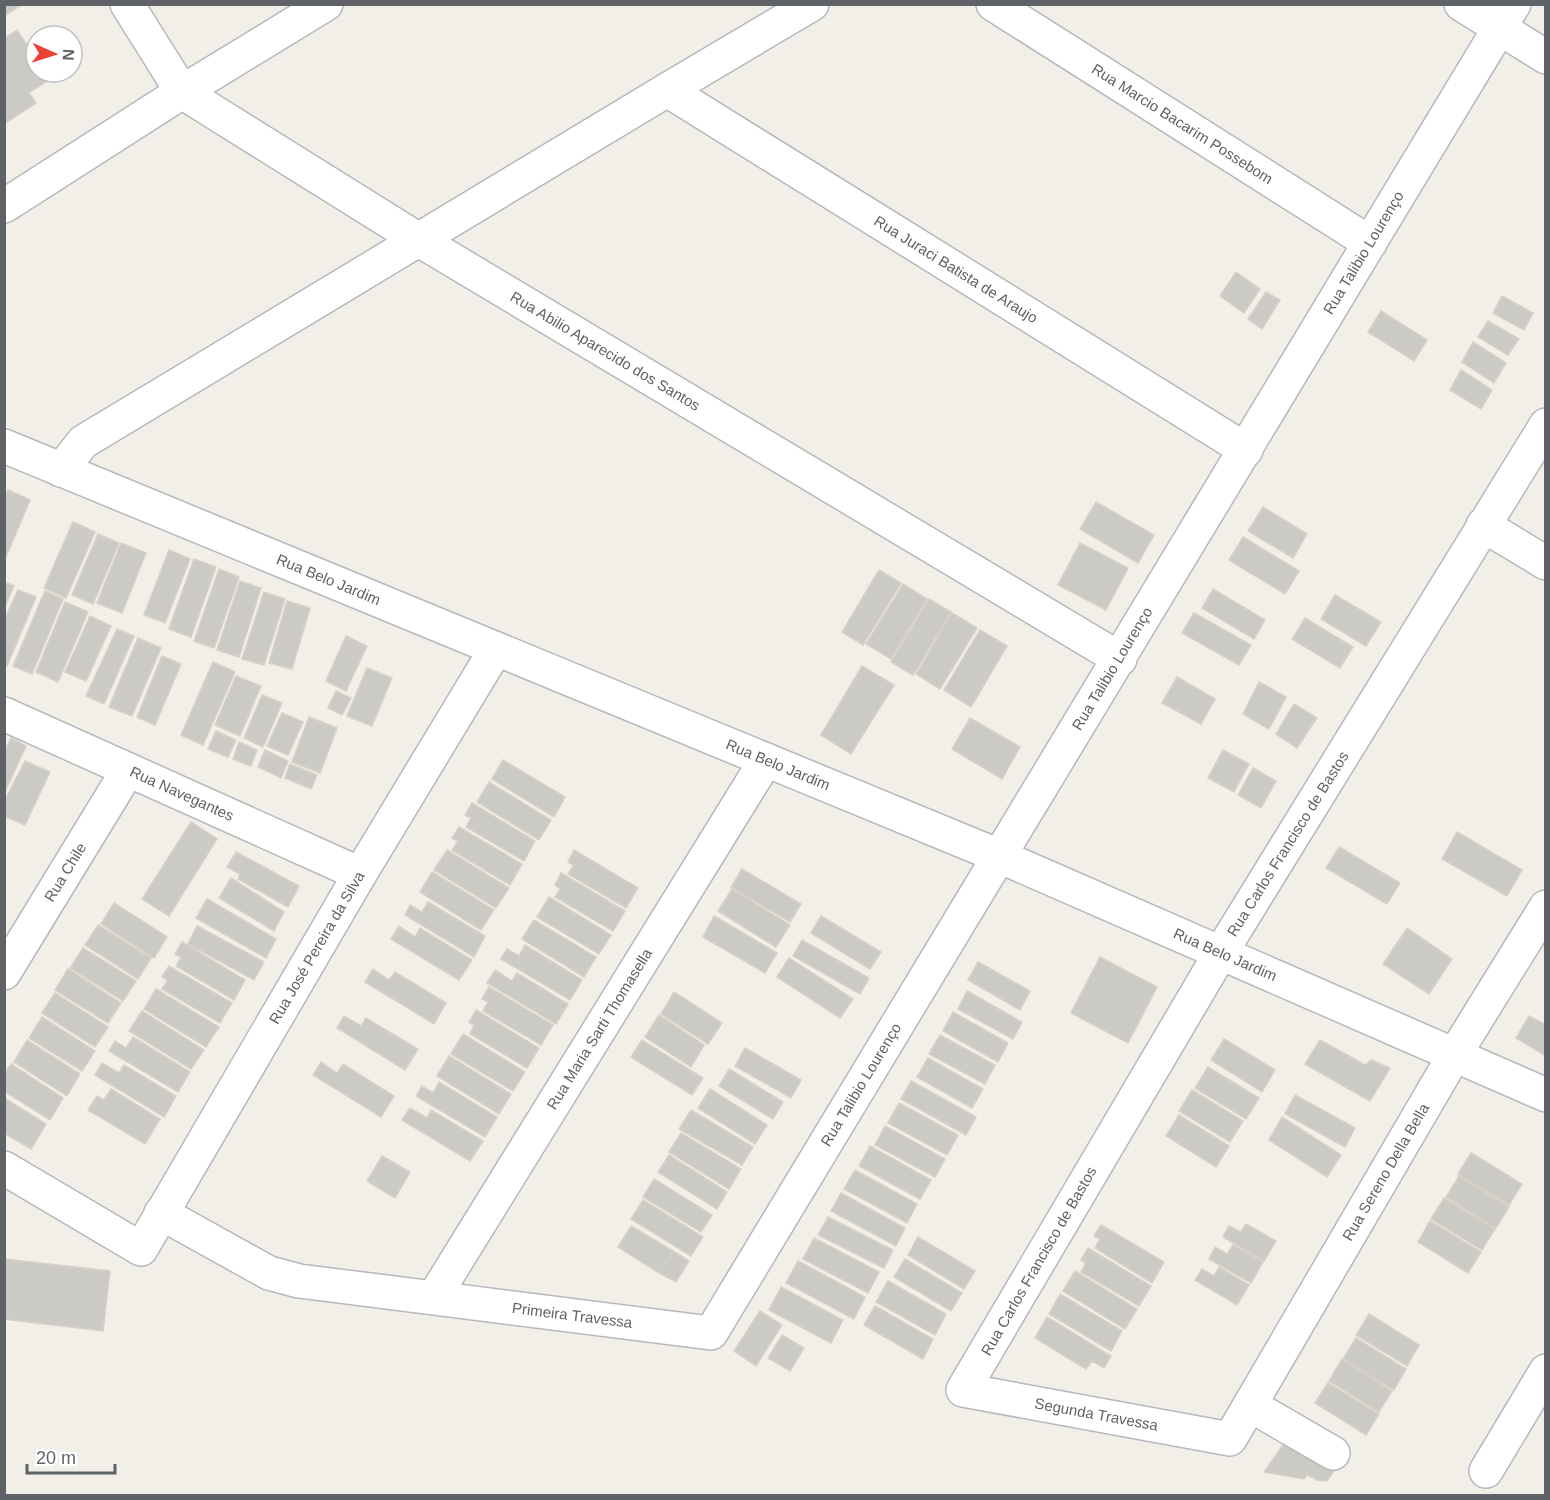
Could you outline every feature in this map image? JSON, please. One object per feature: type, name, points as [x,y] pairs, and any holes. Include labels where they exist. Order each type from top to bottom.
[{"type":"street","name":"Rua Abilio Aparecido dos Santos","points":[[127,4],[182,92],[419,240],[1120,659]]},
{"type":"street","points":[[4,206],[182,92],[326,4]]},
{"type":"street","points":[[61,470],[83,442],[812,4]]},
{"type":"street","name":"Rua Marcio Bacarim Possebom","points":[[993,4],[1370,243]]},
{"type":"street","points":[[1461,4],[1507,16],[1545,57]]},
{"type":"street","name":"Rua Talibio Lourenço","points":[[711,1333],[1507,16]]},
{"type":"street","name":"Rua Juraci Batista de Araujo","points":[[666,90],[1246,450]]},
{"type":"street","name":"Rua Carlos Francisco de Bastos","points":[[963,1390],[1220,954],[1545,425]]},
{"type":"street","name":"Rua Belo Jardim","points":[[4,446],[999,856],[1545,1095]]},
{"type":"street","points":[[1483,525],[1545,562]]},
{"type":"street","name":"Rua José Pereira da Silva","points":[[4,1168],[141,1249],[360,874],[496,649]]},
{"type":"street","name":"Rua Navegantes","points":[[4,714],[360,874]]},
{"type":"street","name":"Rua Maria Sarti Thomasella","points":[[434,1297],[766,760]]},
{"type":"street","name":"Rua Chile","points":[[4,973],[129,770]]},
{"type":"street","name":"Rua Sereno Della Bella","points":[[1230,1438],[1455,1054],[1545,907]]},
{"type":"street","name":"Primeira Travessa","points":[[161,1213],[269,1273],[299,1281],[711,1333]]},
{"type":"street","points":[[1486,1471],[1545,1371]]},
{"type":"street","name":"Segunda Travessa","points":[[963,1390],[1230,1438]]},
{"type":"street","points":[[1250,1405],[1333,1452]]},
{"type":"building","points":[[4,4],[23,4],[4,16]]},
{"type":"building","points":[[17,30],[24,40],[24,84],[42,84],[29,93],[36,103],[4,124],[4,39]]},
{"type":"building","points":[[1236,272],[1260,289],[1244,313],[1220,296]]},
{"type":"building","points":[[1266,292],[1280,300],[1262,329],[1248,319]]},
{"type":"building","points":[[1502,296],[1533,313],[1524,330],[1493,313]]},
{"type":"building","points":[[1381,311],[1427,340],[1414,361],[1368,332]]},
{"type":"building","points":[[1488,321],[1519,339],[1508,355],[1478,337]]},
{"type":"building","points":[[1473,342],[1506,363],[1494,383],[1462,362]]},
{"type":"building","points":[[1461,370],[1492,390],[1481,409],[1450,390]]},
{"type":"building","points":[[8,490],[30,500],[6,557],[4,499]]},
{"type":"building","points":[[1096,502],[1154,535],[1138,563],[1080,529]]},
{"type":"building","points":[[1263,507],[1307,534],[1293,558],[1248,531]]},
{"type":"building","points":[[73,522],[95,532],[66,598],[44,588]]},
{"type":"building","points":[[98,534],[119,543],[93,604],[72,595]]},
{"type":"building","points":[[1243,537],[1299,571],[1285,594],[1229,560]]},
{"type":"building","points":[[121,543],[146,553],[122,613],[97,603]]},
{"type":"building","points":[[1080,543],[1128,568],[1106,610],[1058,585]]},
{"type":"building","points":[[169,550],[190,559],[165,623],[144,615]]},
{"type":"building","points":[[194,559],[216,567],[191,637],[169,629]]},
{"type":"building","points":[[219,569],[239,577],[214,648],[194,641]]},
{"type":"building","points":[[879,570],[901,583],[863,645],[842,632]]},
{"type":"building","points":[[240,581],[261,588],[239,657],[217,650]]},
{"type":"building","points":[[4,582],[14,586],[4,609]]},
{"type":"building","points":[[903,584],[927,599],[891,659],[866,644]]},
{"type":"building","points":[[1213,589],[1265,620],[1254,639],[1202,608]]},
{"type":"building","points":[[18,590],[36,597],[7,666],[4,665],[4,621]]},
{"type":"building","points":[[45,591],[63,599],[32,674],[13,666]]},
{"type":"building","points":[[264,592],[285,599],[264,665],[242,659]]},
{"type":"building","points":[[1335,595],[1381,622],[1366,646],[1321,619]]},
{"type":"building","points":[[929,599],[951,612],[913,675],[891,662]]},
{"type":"building","points":[[287,601],[310,608],[292,669],[269,663]]},
{"type":"building","points":[[65,602],[88,612],[58,682],[36,672]]},
{"type":"building","points":[[952,613],[977,628],[940,689],[916,674]]},
{"type":"building","points":[[1194,613],[1251,645],[1239,665],[1182,633]]},
{"type":"building","points":[[90,616],[111,626],[86,681],[65,672]]},
{"type":"building","points":[[1305,618],[1353,647],[1340,668],[1292,639]]},
{"type":"building","points":[[117,629],[134,636],[104,704],[86,696]]},
{"type":"building","points":[[980,630],[1007,646],[971,707],[944,690]]},
{"type":"building","points":[[346,636],[367,646],[346,691],[326,681]]},
{"type":"building","points":[[138,638],[161,648],[132,716],[109,707]]},
{"type":"building","points":[[162,656],[181,664],[155,725],[137,717]]},
{"type":"building","points":[[213,662],[235,672],[203,745],[181,735]]},
{"type":"building","points":[[862,666],[894,685],[851,754],[821,735]]},
{"type":"building","points":[[367,668],[392,678],[372,726],[347,716]]},
{"type":"building","points":[[236,676],[261,686],[240,736],[215,725]]},
{"type":"building","points":[[1177,677],[1215,699],[1201,724],[1162,703]]},
{"type":"building","points":[[1259,682],[1286,697],[1269,729],[1243,714]]},
{"type":"building","points":[[336,691],[351,698],[342,715],[328,708]]},
{"type":"building","points":[[262,695],[282,703],[263,747],[244,738]]},
{"type":"building","points":[[1294,704],[1317,718],[1297,748],[1276,734]]},
{"type":"building","points":[[282,713],[303,722],[288,755],[267,746]]},
{"type":"building","points":[[309,717],[337,728],[320,773],[292,762]]},
{"type":"building","points":[[970,718],[1020,747],[1002,779],[952,749]]},
{"type":"building","points":[[216,731],[236,740],[228,757],[208,749]]},
{"type":"building","points":[[11,738],[26,746],[4,794],[4,753]]},
{"type":"building","points":[[239,742],[257,750],[251,766],[233,759]]},
{"type":"building","points":[[265,750],[288,761],[281,778],[258,767]]},
{"type":"building","points":[[1223,750],[1249,764],[1234,792],[1208,778]]},
{"type":"building","points":[[503,760],[565,797],[554,817],[492,779]]},
{"type":"building","points":[[25,761],[50,772],[25,825],[4,816],[4,802]]},
{"type":"building","points":[[290,764],[317,775],[311,789],[285,778]]},
{"type":"building","points":[[1253,768],[1276,781],[1261,808],[1238,795]]},
{"type":"building","points":[[489,782],[551,820],[539,840],[477,802]]},
{"type":"building","points":[[472,803],[535,841],[524,861],[466,827],[471,818],[465,815]]},
{"type":"building","points":[[191,822],[217,839],[169,916],[142,899]]},
{"type":"building","points":[[459,827],[522,864],[510,885],[452,850],[458,841],[452,838]]},
{"type":"building","points":[[1457,832],[1522,870],[1507,896],[1442,859]]},
{"type":"building","points":[[1339,847],[1400,883],[1387,904],[1326,868]]},
{"type":"building","points":[[447,850],[509,888],[496,908],[434,870]]},
{"type":"building","points":[[574,850],[638,888],[626,908],[568,874],[574,865],[568,862]]},
{"type":"building","points":[[236,852],[299,886],[288,907],[238,879],[240,874],[227,867]]},
{"type":"building","points":[[742,869],[801,904],[790,922],[731,887]]},
{"type":"building","points":[[432,872],[494,910],[481,930],[420,892]]},
{"type":"building","points":[[561,873],[625,911],[613,931],[555,897],[560,889],[555,885]]},
{"type":"building","points":[[231,878],[284,912],[274,931],[219,898]]},
{"type":"building","points":[[732,889],[790,925],[776,947],[718,911]]},
{"type":"building","points":[[549,897],[611,935],[599,954],[537,917]]},
{"type":"building","points":[[207,899],[276,939],[266,958],[196,918]]},
{"type":"building","points":[[428,902],[485,936],[474,957],[405,915],[410,905],[422,912]]},
{"type":"building","points":[[114,903],[167,937],[154,958],[101,924]]},
{"type":"building","points":[[714,916],[777,953],[765,973],[703,937]]},
{"type":"building","points":[[821,916],[881,952],[870,969],[811,933]]},
{"type":"building","points":[[534,920],[596,957],[584,977],[522,939]]},
{"type":"building","points":[[98,925],[151,958],[138,979],[85,945]]},
{"type":"building","points":[[197,926],[264,962],[254,980],[188,944]]},
{"type":"building","points":[[399,926],[415,937],[420,928],[472,960],[459,980],[391,939]]},
{"type":"building","points":[[1407,928],[1452,959],[1429,994],[1383,964]]},
{"type":"building","points":[[802,940],[869,978],[860,994],[793,956]]},
{"type":"building","points":[[182,942],[245,980],[234,1000],[176,966],[181,957],[175,954]]},
{"type":"building","points":[[525,945],[582,980],[570,1000],[501,959],[507,949],[519,956]]},
{"type":"building","points":[[83,948],[136,981],[123,1001],[70,968]]},
{"type":"building","points":[[1100,957],[1157,987],[1128,1043],[1071,1013]]},
{"type":"building","points":[[789,958],[853,999],[840,1018],[777,977]]},
{"type":"building","points":[[978,962],[1030,991],[1020,1010],[968,980]]},
{"type":"building","points":[[169,966],[232,1003],[220,1023],[162,989],[168,980],[162,977]]},
{"type":"building","points":[[68,969],[121,1003],[108,1023],[55,990]]},
{"type":"building","points":[[373,969],[389,980],[395,972],[446,1003],[434,1024],[365,982]]},
{"type":"building","points":[[495,970],[512,981],[517,973],[568,1004],[556,1024],[487,983]]},
{"type":"building","points":[[489,987],[553,1025],[541,1045],[483,1011],[488,1002],[482,999]]},
{"type":"building","points":[[156,989],[219,1027],[206,1047],[144,1009]]},
{"type":"building","points":[[967,991],[1022,1022],[1013,1039],[958,1009]]},
{"type":"building","points":[[674,992],[722,1023],[708,1044],[661,1014]]},
{"type":"building","points":[[55,993],[108,1027],[95,1047],[42,1013]]},
{"type":"building","points":[[476,1010],[539,1048],[527,1068],[470,1034],[474,1025],[469,1022]]},
{"type":"building","points":[[142,1011],[204,1050],[191,1069],[129,1031]]},
{"type":"building","points":[[953,1012],[1008,1043],[998,1062],[943,1031]]},
{"type":"building","points":[[659,1015],[704,1045],[691,1067],[645,1037]]},
{"type":"building","points":[[344,1016],[361,1026],[366,1018],[418,1049],[405,1070],[337,1028]]},
{"type":"building","points":[[1529,1016],[1546,1025],[1546,1056],[1516,1038]]},
{"type":"building","points":[[42,1017],[95,1051],[82,1071],[29,1038]]},
{"type":"building","points":[[463,1034],[525,1072],[513,1091],[451,1054]]},
{"type":"building","points":[[940,1035],[995,1065],[985,1084],[929,1054]]},
{"type":"building","points":[[133,1037],[190,1072],[178,1092],[109,1051],[115,1041],[126,1048]]},
{"type":"building","points":[[1224,1039],[1275,1070],[1262,1092],[1211,1060]]},
{"type":"building","points":[[27,1040],[80,1074],[67,1096],[14,1062]]},
{"type":"building","points":[[642,1040],[703,1078],[692,1095],[631,1057]]},
{"type":"building","points":[[1320,1040],[1365,1065],[1371,1060],[1390,1068],[1370,1101],[1305,1064]]},
{"type":"building","points":[[745,1048],[801,1080],[791,1098],[735,1066]]},
{"type":"building","points":[[449,1056],[511,1094],[499,1114],[437,1076]]},
{"type":"building","points":[[928,1058],[983,1089],[972,1108],[917,1077]]},
{"type":"building","points":[[321,1062],[337,1073],[343,1064],[394,1096],[381,1117],[313,1075]]},
{"type":"building","points":[[102,1063],[119,1073],[124,1065],[176,1096],[164,1117],[95,1075]]},
{"type":"building","points":[[11,1064],[63,1098],[50,1120],[4,1091],[4,1074]]},
{"type":"building","points":[[1208,1067],[1259,1098],[1246,1119],[1195,1088]]},
{"type":"building","points":[[729,1069],[783,1102],[773,1119],[719,1086]]},
{"type":"building","points":[[911,1081],[976,1117],[966,1135],[901,1099]]},
{"type":"building","points":[[439,1082],[497,1117],[485,1137],[416,1096],[422,1086],[433,1093]]},
{"type":"building","points":[[111,1089],[160,1119],[145,1144],[88,1110],[97,1096],[104,1100]]},
{"type":"building","points":[[710,1089],[767,1125],[755,1144],[698,1108]]},
{"type":"building","points":[[1192,1090],[1243,1121],[1230,1142],[1179,1111]]},
{"type":"building","points":[[1295,1095],[1355,1128],[1345,1147],[1285,1114]]},
{"type":"building","points":[[4,1098],[46,1124],[31,1149],[4,1133]]},
{"type":"building","points":[[899,1103],[958,1135],[947,1155],[888,1123]]},
{"type":"building","points":[[410,1108],[427,1118],[431,1110],[483,1141],[470,1161],[402,1120]]},
{"type":"building","points":[[691,1110],[753,1147],[742,1165],[679,1129]]},
{"type":"building","points":[[1179,1115],[1229,1146],[1216,1167],[1166,1136]]},
{"type":"building","points":[[1282,1117],[1341,1155],[1327,1177],[1269,1140]]},
{"type":"building","points":[[885,1126],[945,1159],[935,1177],[875,1145]]},
{"type":"building","points":[[681,1133],[741,1169],[729,1189],[669,1152]]},
{"type":"building","points":[[870,1146],[931,1180],[920,1199],[859,1166]]},
{"type":"building","points":[[1471,1153],[1522,1184],[1509,1205],[1458,1174]]},
{"type":"building","points":[[669,1155],[727,1192],[717,1209],[658,1172]]},
{"type":"building","points":[[382,1156],[410,1172],[395,1198],[367,1181]]},
{"type":"building","points":[[855,1170],[917,1204],[907,1223],[844,1189]]},
{"type":"building","points":[[1459,1176],[1509,1207],[1496,1228],[1446,1197]]},
{"type":"building","points":[[654,1179],[712,1215],[701,1232],[643,1197]]},
{"type":"building","points":[[841,1193],[905,1228],[896,1246],[831,1211]]},
{"type":"building","points":[[1444,1198],[1495,1229],[1482,1250],[1431,1219]]},
{"type":"building","points":[[643,1200],[703,1237],[691,1256],[631,1219]]},
{"type":"building","points":[[828,1217],[893,1250],[884,1268],[818,1235]]},
{"type":"building","points":[[1430,1221],[1481,1252],[1468,1273],[1418,1242]]},
{"type":"building","points":[[1246,1224],[1276,1241],[1264,1261],[1223,1237],[1229,1226],[1241,1232]]},
{"type":"building","points":[[1101,1225],[1164,1262],[1152,1283],[1095,1248],[1100,1239],[1094,1236]]},
{"type":"building","points":[[631,1226],[673,1251],[659,1273],[618,1247]]},
{"type":"building","points":[[918,1237],[975,1271],[964,1289],[908,1255]]},
{"type":"building","points":[[814,1238],[879,1272],[868,1293],[803,1259]]},
{"type":"building","points":[[1233,1245],[1263,1262],[1251,1283],[1209,1259],[1215,1247],[1227,1254]]},
{"type":"building","points":[[1088,1248],[1151,1286],[1139,1306],[1081,1272],[1086,1263],[1081,1260]]},
{"type":"building","points":[[673,1251],[689,1261],[676,1282],[659,1273]]},
{"type":"building","points":[[4,1259],[110,1271],[103,1331],[4,1319]]},
{"type":"building","points":[[905,1259],[962,1293],[951,1311],[894,1277]]},
{"type":"building","points":[[798,1261],[865,1297],[854,1319],[786,1283]]},
{"type":"building","points":[[1219,1267],[1249,1285],[1237,1305],[1195,1280],[1202,1269],[1214,1276]]},
{"type":"building","points":[[1075,1271],[1137,1309],[1125,1329],[1063,1291]]},
{"type":"building","points":[[888,1281],[946,1314],[935,1335],[876,1302]]},
{"type":"building","points":[[781,1287],[843,1320],[831,1343],[769,1310]]},
{"type":"building","points":[[1060,1294],[1122,1331],[1111,1351],[1049,1314]]},
{"type":"building","points":[[875,1306],[933,1339],[923,1359],[864,1325]]},
{"type":"building","points":[[760,1311],[782,1325],[756,1366],[734,1351]]},
{"type":"building","points":[[1369,1314],[1419,1345],[1407,1366],[1356,1335]]},
{"type":"building","points":[[1047,1317],[1111,1356],[1104,1368],[1092,1361],[1086,1369],[1035,1338]]},
{"type":"building","points":[[782,1335],[804,1348],[790,1371],[768,1358]]},
{"type":"building","points":[[1356,1338],[1406,1369],[1394,1390],[1343,1359]]},
{"type":"building","points":[[1342,1359],[1392,1391],[1379,1412],[1329,1381]]},
{"type":"building","points":[[1328,1383],[1379,1414],[1366,1435],[1315,1403]]},
{"type":"building","points":[[1290,1435],[1341,1461],[1327,1481],[1316,1480],[1307,1475],[1304,1479],[1264,1472]]}]
